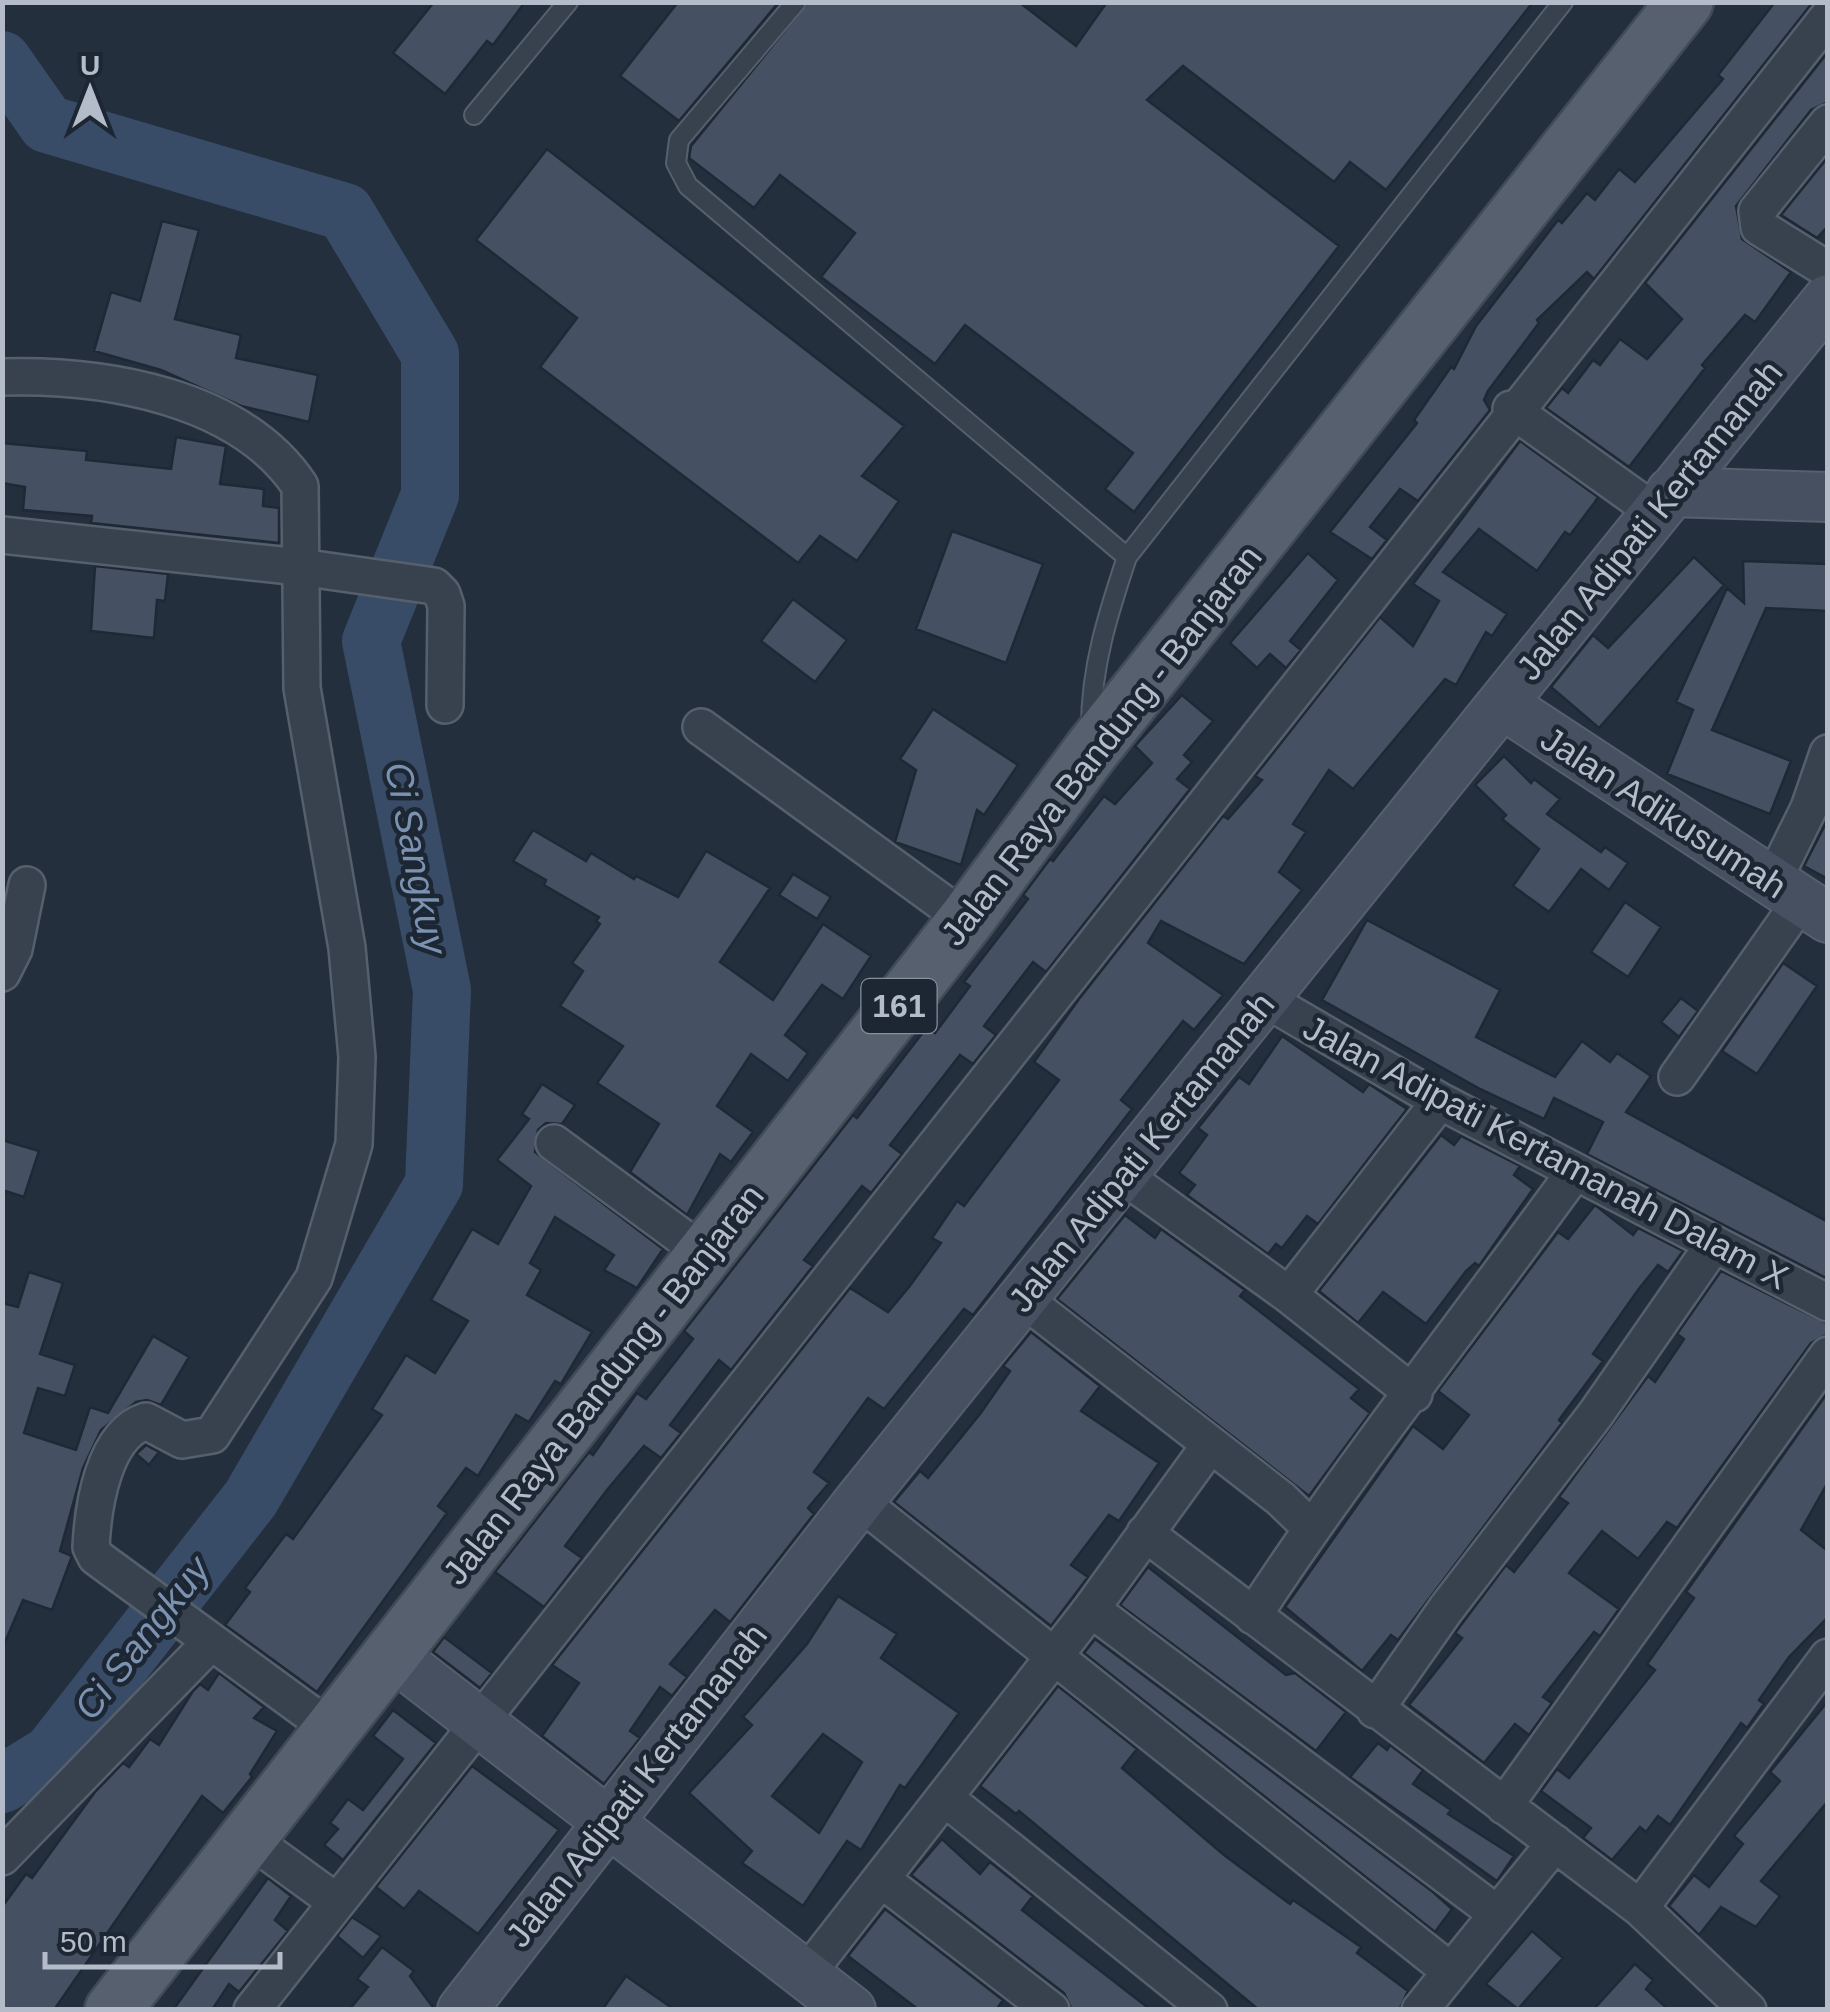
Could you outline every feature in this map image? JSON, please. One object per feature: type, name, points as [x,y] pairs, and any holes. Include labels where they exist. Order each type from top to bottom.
[{"type":"main road","name":"Jalan Raya Bandung - Banjaran","points":[[113,2010],[966,920],[1091,751],[1685,2]]},
{"type":"main road","name":"Jalan Adipati Kertamanah","points":[[462,2010],[858,1501],[1828,299]]},
{"type":"main road","points":[[1663,502],[1828,497]]},
{"type":"main road","name":"Jalan Adikusumah","points":[[1502,704],[1800,901]]},
{"type":"main road","points":[[391,1654],[608,1819],[831,1998]]},
{"type":"street","points":[[252,2010],[1828,17]]},
{"type":"street","points":[[1828,124],[1756,211],[1756,218],[1759,227],[1828,270]]},
{"type":"street","points":[[2,377],[95,382],[174,400],[220,418],[286,464],[300,486],[317,569],[302,688],[347,948],[357,1057],[354,1144],[314,1278],[212,1435],[182,1440],[146,1421],[130,1426],[109,1458],[92,1534],[96,1557],[331,1729]]},
{"type":"street","points":[[1516,413],[1511,410],[1663,502]]},
{"type":"street","points":[[2,535],[317,569],[434,586],[446,606],[445,704]]},
{"type":"street","points":[[700,727],[966,920]]},
{"type":"street","points":[[1677,1078],[1800,901],[1810,808],[1828,753]]},
{"type":"street","points":[[2,973],[14,949],[27,884]]},
{"type":"street","name":"Jalan Adipati Kertamanah Dalam X","points":[[1265,998],[1440,1101],[1828,1303]]},
{"type":"street","points":[[1289,1295],[1440,1101]]},
{"type":"street","points":[[554,1143],[705,1254]]},
{"type":"street","points":[[1254,1616],[1311,1528],[1574,1173]]},
{"type":"street","points":[[1121,1174],[1289,1295],[1414,1394]]},
{"type":"street","points":[[1375,1710],[1446,1608],[1596,1414],[1714,1244]]},
{"type":"street","points":[[1022,1298],[1311,1528]]},
{"type":"street","points":[[1504,1806],[1828,1356]]},
{"type":"street","points":[[831,1998],[881,1879],[1091,1608],[1210,1445]]},
{"type":"street","points":[[858,1501],[1449,1970]]},
{"type":"street","points":[[1145,1533],[1640,1908],[1748,2010]]},
{"type":"street","points":[[1091,1608],[1496,1914]]},
{"type":"street","points":[[2,1857],[208,1640]]},
{"type":"street","points":[[1640,1908],[1828,1656]]},
{"type":"street","points":[[944,1798],[1209,2010]]},
{"type":"street","points":[[247,1837],[335,1901]]},
{"type":"street","points":[[1420,2010],[1554,1844]]},
{"type":"street","points":[[881,1879],[1050,2010]]},
{"type":"lane","points":[[474,115],[568,2]]},
{"type":"lane","points":[[1091,751],[1091,688],[1100,640],[1127,557],[1563,2]]},
{"type":"lane","points":[[791,4],[679,140],[676,163],[688,186],[1127,557]]},
{"type":"building","points":[[434,2],[525,2],[493,45],[487,41],[445,94],[393,53]]},
{"type":"building","points":[[678,2],[779,2],[679,121],[620,76]]},
{"type":"building","points":[[808,2],[1019,2],[1076,46],[1107,2],[1533,2],[1386,190],[1350,162],[1334,182],[1183,66],[1147,100],[1339,246],[1134,512],[1105,489],[1133,453],[965,325],[935,364],[821,277],[855,233],[780,175],[754,208],[689,158],[691,146]]},
{"type":"building","points":[[1775,2],[1813,2],[1594,279],[1587,272],[1537,320],[1539,323],[1488,391],[1484,400],[1490,410],[1418,501],[1400,489],[1370,527],[1387,540],[1372,559],[1330,532],[1417,423],[1414,420],[1451,367],[1454,369],[1476,326],[1558,220],[1562,223],[1587,193],[1595,200],[1619,169],[1635,182],[1723,79],[1718,75]]},
{"type":"building","points":[[1828,52],[1828,102],[1811,110],[1736,206],[1742,239],[1791,272],[1755,322],[1745,315],[1702,365],[1705,368],[1629,467],[1546,408],[1562,388],[1568,393],[1593,360],[1600,365],[1620,339],[1647,359],[1682,319],[1645,283]]},
{"type":"building","points":[[547,149],[904,426],[862,476],[899,501],[857,561],[820,536],[798,563],[540,367],[577,318],[476,240]]},
{"type":"building","points":[[1828,157],[1828,226],[1817,238],[1781,215]]},
{"type":"building","points":[[162,221],[199,230],[175,319],[241,335],[236,358],[318,375],[309,422],[241,406],[161,370],[94,351],[111,292],[140,301]]},
{"type":"building","points":[[176,437],[226,446],[220,484],[264,489],[263,506],[279,508],[279,543],[91,523],[92,516],[23,510],[25,487],[2,483],[2,443],[87,451],[86,460],[171,469]]},
{"type":"building","points":[[1520,441],[1598,497],[1595,502],[1570,535],[1565,532],[1537,571],[1479,529],[1443,572],[1507,614],[1492,636],[1486,632],[1456,685],[1445,679],[1353,789],[1329,770],[1293,824],[1306,832],[1279,872],[1302,890],[1244,964],[1161,921],[1148,943],[1223,995],[1194,1030],[1183,1021],[1121,1100],[1132,1109],[973,1315],[964,1309],[884,1409],[868,1398],[814,1472],[829,1483],[808,1508],[814,1514],[730,1622],[715,1610],[670,1664],[687,1677],[672,1696],[660,1687],[630,1731],[640,1738],[604,1784],[542,1736],[579,1683],[552,1665],[850,1288],[888,1312],[909,1287],[941,1243],[932,1238],[957,1201],[964,1206],[1059,1080],[1034,1062],[1079,999],[1223,816],[1228,819],[1262,780],[1255,776],[1380,617],[1413,646],[1439,601],[1413,584]]},
{"type":"building","points":[[952,531],[1043,564],[1006,663],[916,629]]},
{"type":"building","points":[[1308,553],[1338,580],[1290,641],[1301,650],[1286,668],[1270,654],[1257,668],[1230,643]]},
{"type":"building","points":[[1694,557],[1724,585],[1599,728],[1551,687],[1593,635],[1608,648]]},
{"type":"building","points":[[1743,561],[1828,564],[1828,611],[1766,608],[1712,730],[1791,761],[1770,814],[1667,774],[1693,710],[1676,702],[1727,588],[1744,603]]},
{"type":"building","points":[[95,566],[168,574],[165,601],[157,600],[154,638],[91,631]]},
{"type":"building","points":[[793,599],[847,640],[815,682],[761,641]]},
{"type":"building","points":[[1182,695],[1213,721],[1184,755],[1192,762],[1177,779],[1190,789],[1046,972],[1033,962],[984,1026],[996,1035],[973,1064],[960,1055],[890,1145],[902,1154],[871,1193],[862,1186],[804,1260],[813,1266],[731,1370],[719,1360],[670,1425],[681,1433],[661,1458],[644,1446],[607,1490],[565,1546],[582,1558],[544,1607],[495,1572],[589,1452],[593,1455],[637,1393],[646,1399],[693,1339],[684,1331],[853,1115],[857,1118],[927,1027],[935,1033],[970,986],[964,982],[1028,899],[1023,895],[1050,859],[1053,861],[1104,796],[1115,804],[1152,763],[1135,746]]},
{"type":"building","points":[[933,709],[1018,765],[984,815],[977,810],[961,865],[895,842],[916,770],[900,759]]},
{"type":"building","points":[[1504,756],[1531,783],[1534,779],[1560,799],[1547,814],[1601,852],[1605,847],[1628,863],[1609,890],[1581,869],[1549,912],[1513,886],[1539,849],[1502,819],[1506,815],[1475,785]]},
{"type":"building","points":[[1828,819],[1828,879],[1804,866]]},
{"type":"building","points":[[533,830],[586,861],[591,853],[634,879],[636,876],[678,897],[706,851],[770,888],[720,962],[773,1000],[823,924],[871,956],[843,999],[822,985],[785,1035],[808,1053],[788,1081],[751,1054],[717,1106],[753,1132],[731,1162],[720,1154],[687,1215],[630,1172],[659,1124],[597,1083],[623,1046],[560,1006],[583,971],[572,963],[600,924],[596,921],[599,917],[544,885],[546,880],[513,861]]},
{"type":"building","points":[[793,874],[831,897],[817,919],[779,895]]},
{"type":"building","points":[[1625,902],[1661,927],[1628,977],[1591,952]]},
{"type":"building","points":[[1367,920],[1500,990],[1476,1037],[1555,1077],[1582,1041],[1610,1062],[1617,1053],[1651,1076],[1626,1112],[1828,1222],[1828,1279],[1587,1154],[1603,1122],[1554,1098],[1544,1119],[1480,1089],[1322,1000]]},
{"type":"building","points":[[1783,963],[1817,986],[1757,1074],[1722,1051]]},
{"type":"building","points":[[1681,998],[1698,1011],[1679,1037],[1661,1022]]},
{"type":"building","points":[[1282,1036],[1363,1092],[1369,1084],[1407,1109],[1318,1224],[1307,1216],[1282,1248],[1276,1244],[1268,1254],[1187,1195],[1195,1185],[1179,1173],[1207,1135],[1198,1128],[1239,1077],[1249,1084]]},
{"type":"building","points":[[542,1084],[575,1105],[562,1124],[546,1123],[538,1130],[535,1152],[663,1249],[637,1288],[604,1270],[614,1255],[555,1217],[530,1263],[541,1270],[527,1295],[592,1332],[561,1384],[555,1381],[529,1422],[516,1415],[478,1476],[466,1468],[438,1506],[447,1513],[317,1692],[225,1625],[250,1592],[245,1588],[286,1534],[293,1539],[382,1415],[372,1409],[406,1355],[435,1373],[468,1321],[431,1300],[472,1229],[498,1244],[531,1186],[497,1160],[529,1119],[522,1114]]},
{"type":"building","points":[[1441,1135],[1454,1145],[1461,1136],[1520,1166],[1514,1175],[1533,1189],[1479,1266],[1475,1263],[1466,1271],[1426,1324],[1383,1292],[1358,1323],[1319,1291]]},
{"type":"building","points":[[2,1140],[39,1151],[24,1197],[2,1190]]},
{"type":"building","points":[[1595,1205],[1633,1235],[1638,1228],[1683,1251],[1668,1272],[1658,1265],[1638,1290],[1593,1354],[1603,1361],[1559,1420],[1562,1423],[1398,1640],[1391,1635],[1362,1671],[1285,1607],[1413,1426],[1443,1449],[1469,1415],[1438,1391],[1558,1232],[1568,1239]]},
{"type":"building","points":[[1125,1215],[1155,1238],[1161,1229],[1245,1290],[1240,1296],[1359,1389],[1351,1398],[1370,1413],[1309,1496],[1057,1299]]},
{"type":"building","points":[[1721,1271],[1828,1324],[1828,1334],[1811,1343],[1677,1528],[1667,1522],[1638,1559],[1602,1531],[1569,1573],[1619,1609],[1600,1636],[1594,1632],[1543,1697],[1552,1703],[1529,1735],[1515,1724],[1484,1763],[1409,1705],[1462,1638],[1455,1633],[1506,1565],[1514,1572],[1568,1503],[1559,1497],[1648,1376],[1655,1382],[1684,1339],[1677,1334]]},
{"type":"building","points":[[29,1272],[63,1283],[40,1354],[75,1365],[65,1396],[38,1388],[24,1433],[76,1450],[90,1407],[108,1413],[153,1336],[189,1357],[161,1405],[147,1400],[136,1402],[101,1430],[83,1468],[60,1551],[72,1556],[52,1610],[23,1600],[2,1649],[2,1303],[18,1307]]},
{"type":"building","points":[[1031,1332],[1100,1386],[1081,1411],[1159,1463],[1119,1521],[1109,1515],[1071,1565],[1088,1577],[1051,1626],[894,1502],[920,1471],[928,1478],[980,1414],[1010,1371],[1003,1366]]},
{"type":"building","points":[[1828,1392],[1828,1482],[1801,1530],[1828,1551],[1828,1617],[1789,1657],[1759,1700],[1764,1704],[1747,1728],[1741,1723],[1670,1825],[1658,1816],[1646,1832],[1640,1827],[1612,1860],[1583,1838],[1591,1828],[1541,1791],[1557,1769],[1569,1778],[1655,1670],[1647,1664],[1694,1598],[1686,1592]]},
{"type":"building","points":[[146,1445],[159,1452],[149,1465],[136,1454]]},
{"type":"building","points":[[1148,1567],[1286,1675],[1295,1673],[1346,1712],[1316,1751],[1120,1605]]},
{"type":"building","points":[[838,1596],[897,1634],[881,1658],[959,1713],[905,1788],[900,1785],[861,1850],[847,1841],[803,1906],[742,1863],[752,1851],[689,1793],[752,1725],[743,1717],[807,1644]],"holes":[[[823,1734],[862,1762],[819,1833],[772,1796]]]},
{"type":"building","points":[[444,1637],[492,1673],[480,1688],[433,1652]]},
{"type":"building","points":[[1095,1639],[1433,1892],[1452,1909],[1435,1932],[1084,1653]]},
{"type":"building","points":[[219,1673],[264,1707],[254,1718],[277,1731],[250,1774],[252,1777],[223,1813],[202,1796],[54,2010],[2,2010],[2,1907],[26,1874],[32,1878],[95,1792],[123,1763],[129,1767],[150,1739],[159,1745],[193,1691],[200,1684],[208,1690]]},
{"type":"building","points":[[1058,1686],[1137,1749],[1122,1768],[1224,1855],[1290,1904],[1293,1900],[1361,1947],[1357,1953],[1408,1991],[1399,2010],[1259,2010],[1019,1811],[1016,1814],[980,1786]]},
{"type":"building","points":[[1828,1701],[1828,1801],[1761,1881],[1780,1896],[1756,1927],[1721,1907],[1699,1935],[1669,1906],[1694,1875],[1709,1887],[1743,1844],[1734,1836],[1780,1781],[1770,1772]]},
{"type":"building","points":[[393,1710],[436,1743],[343,1860],[324,1845],[338,1829],[330,1823],[348,1799],[363,1810],[403,1759],[373,1736]]},
{"type":"building","points":[[1378,1743],[1387,1750],[1390,1745],[1423,1770],[1413,1784],[1451,1810],[1448,1814],[1514,1856],[1497,1881],[1350,1777]]},
{"type":"building","points":[[472,1766],[559,1830],[478,1934],[419,1891],[404,1909],[376,1887]]},
{"type":"building","points":[[942,1839],[980,1874],[990,1862],[1033,1896],[1022,1910],[1151,2010],[1072,2010],[1064,1993],[911,1875]]},
{"type":"building","points":[[268,1878],[291,1896],[275,1920],[288,1931],[239,1992],[229,1984],[212,2010],[173,2010]]},
{"type":"building","points":[[885,1909],[1003,2000],[996,2010],[919,2010],[848,1956]]},
{"type":"building","points":[[352,1917],[381,1936],[363,1958],[337,1936]]},
{"type":"building","points":[[1532,1931],[1563,1958],[1518,2009],[1486,1984]]},
{"type":"building","points":[[382,1947],[414,1971],[410,1976],[435,2010],[349,2010],[368,1987],[357,1979]]},
{"type":"building","points":[[1635,1964],[1653,1980],[1646,1989],[1669,2010],[1593,2010]]},
{"type":"building","points":[[626,1976],[675,2010],[602,2010]]},
{"type":"waterway","name":"Ci Sangkuy","points":[[2,60],[47,124],[345,212],[430,354],[430,495],[371,641],[442,990],[434,1184],[251,1498],[51,1754],[2,1784]]}]
